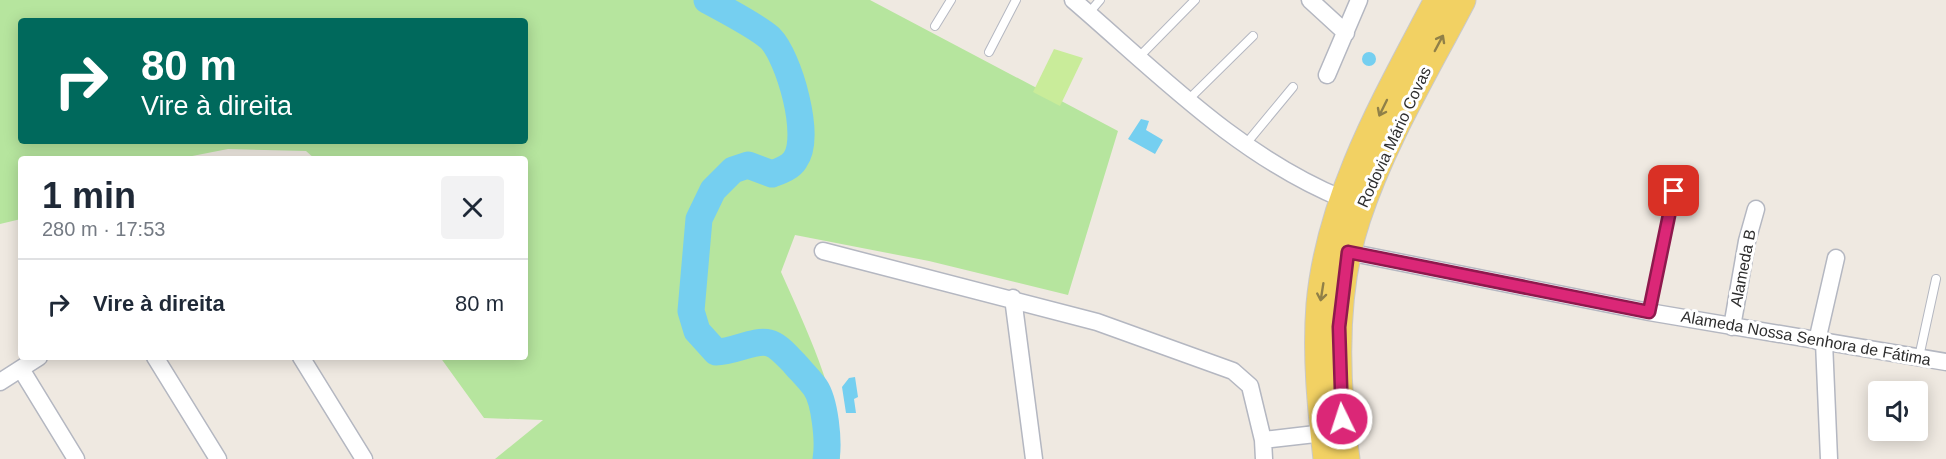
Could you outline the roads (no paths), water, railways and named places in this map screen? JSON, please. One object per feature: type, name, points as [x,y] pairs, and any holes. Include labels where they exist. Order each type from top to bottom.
[{"type":"main road","name":"Rodovia Mário Covas","points":[[1325,446],[1318,342],[1320,302],[1330,248],[1343,199],[1370,134],[1438,0]]},
{"type":"main road","name":"Rodovia Mário Covas","points":[[1346,459],[1339,350],[1340,304],[1356,219],[1372,178],[1462,0]]},
{"type":"street","points":[[1072,0],[1244,146],[1306,184],[1343,199]]},
{"type":"street","points":[[1310,0],[1346,33]]},
{"type":"street","points":[[1327,75],[1359,0]]},
{"type":"street","name":"Alameda B","points":[[1732,327],[1747,241],[1756,209]]},
{"type":"street","points":[[823,251],[1013,298],[1097,322],[1233,371],[1250,386],[1263,440],[1264,459]]},
{"type":"street","name":"Alameda Nossa Senhora de Fátima","points":[[1348,252],[1649,312],[1946,362]]},
{"type":"street","points":[[1829,459],[1821,342],[1836,258]]},
{"type":"street","points":[[1013,298],[1034,459]]},
{"type":"street","points":[[0,382],[34,360]]},
{"type":"street","points":[[157,360],[218,459]]},
{"type":"street","points":[[303,360],[364,459]]},
{"type":"street","points":[[21,369],[76,459]]},
{"type":"street","points":[[1263,440],[1325,446]]},
{"type":"lane","points":[[935,26],[951,0]]},
{"type":"lane","points":[[989,52],[1016,0]]},
{"type":"lane","points":[[1088,14],[1100,0]]},
{"type":"lane","points":[[1139,57],[1195,0]]},
{"type":"lane","points":[[1188,100],[1253,36]]},
{"type":"lane","points":[[1244,146],[1293,87]]},
{"type":"lane","points":[[1649,312],[1674,191]]},
{"type":"lane","points":[[1919,357],[1936,279]]},
{"type":"water","points":[[1369,52],[1374,54],[1376,59],[1374,64],[1369,66],[1364,64],[1362,59],[1364,54]]},
{"type":"water","points":[[1141,119],[1149,121],[1146,130],[1163,140],[1155,154],[1128,139]]},
{"type":"water","points":[[855,377],[858,397],[854,399],[856,413],[846,413],[842,387],[849,378]]},
{"type":"waterway","points":[[707,0],[770,38],[791,79],[800,116],[801,134],[800,149],[795,160],[788,167],[772,174],[748,165],[733,170],[713,190],[699,219],[691,311],[697,331],[716,352],[763,342],[779,348],[794,363],[818,393],[824,411],[826,459]]}]
